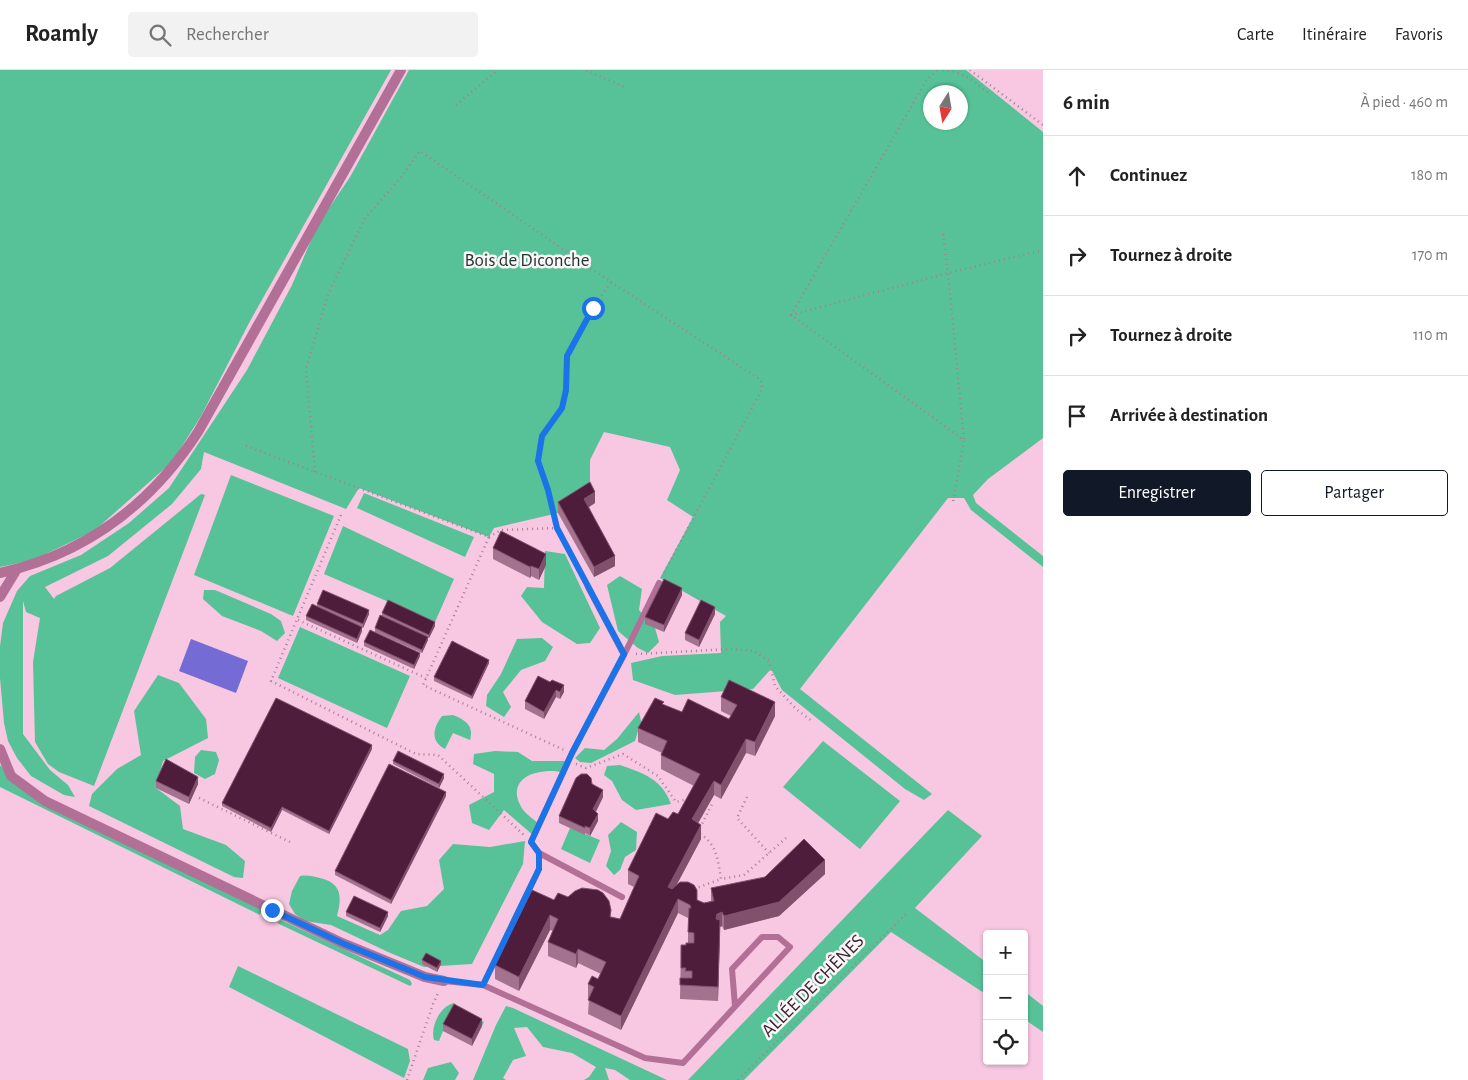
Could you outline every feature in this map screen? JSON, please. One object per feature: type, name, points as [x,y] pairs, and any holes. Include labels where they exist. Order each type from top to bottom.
[{"type":"street","points":[[0,573],[54,557],[91,538],[141,500],[162,480],[183,454],[198,432],[400,70]]},
{"type":"street","points":[[0,597],[17,569]]},
{"type":"street","points":[[0,749],[10,776],[45,801],[342,943],[425,977],[444,981]]},
{"type":"lane","points":[[622,897],[539,853],[531,842],[568,761],[659,583]]},
{"type":"lane","points":[[588,586],[624,654]]},
{"type":"lane","points":[[483,985],[539,869],[539,853]]},
{"type":"lane","points":[[444,981],[483,985],[645,1058],[683,1063],[790,946],[778,937],[762,937],[732,969],[735,1006]]},
{"type":"path","points":[[456,105],[498,70]]},
{"type":"path","points":[[586,70],[624,87]]},
{"type":"path","points":[[791,314],[926,81],[938,70]]},
{"type":"path","points":[[943,70],[967,76],[991,95]]},
{"type":"path","points":[[970,70],[1043,125]]},
{"type":"path","points":[[315,472],[306,369],[328,294],[365,218],[420,151],[611,282],[760,380],[762,389],[659,583]]},
{"type":"path","points":[[943,234],[964,440],[953,502]]},
{"type":"path","points":[[791,314],[1043,250]]},
{"type":"path","points":[[588,586],[557,528],[548,490],[538,461],[542,436],[562,408],[566,390],[567,356],[593,308],[611,282]]},
{"type":"path","points":[[791,314],[964,440]]},
{"type":"path","points":[[246,446],[488,537]]},
{"type":"path","points":[[341,515],[271,681],[416,754],[438,755],[531,842]]},
{"type":"path","points":[[557,528],[501,530],[488,537],[423,685],[572,753]]},
{"type":"path","points":[[297,620],[426,678]]},
{"type":"path","points":[[624,654],[732,649],[754,651],[769,661],[775,686],[796,709],[812,721]]},
{"type":"path","points":[[568,761],[586,768],[622,754],[658,776],[676,802],[691,798]]},
{"type":"path","points":[[747,797],[737,818],[769,853]]},
{"type":"path","points":[[199,798],[290,842]]},
{"type":"path","points":[[705,802],[712,804],[698,833],[705,837],[716,851],[721,879]]},
{"type":"path","points":[[694,889],[721,879],[744,876],[786,838]]},
{"type":"path","name":"ALLÉE DE CHÊNES","points":[[738,1080],[908,912]]},
{"type":"path","points":[[407,1080],[433,1004],[444,981]]},
{"type":"green space","points":[[0,70],[391,70],[249,323],[201,416],[172,462],[94,531],[33,560],[0,567]]},
{"type":"green space","name":"Bois de Diconche","points":[[409,70],[966,70],[1043,132],[1043,438],[988,479],[973,495],[976,503],[1043,556],[1043,567],[971,510],[964,498],[948,498],[800,689],[932,794],[924,800],[905,789],[782,690],[771,669],[753,689],[675,695],[633,680],[631,663],[662,656],[721,653],[720,622],[726,616],[660,578],[693,517],[667,500],[680,470],[670,447],[604,432],[590,460],[590,493],[558,513],[494,528],[489,537],[359,488],[346,509],[204,452],[201,469],[172,504],[108,556],[45,587],[54,599],[56,596],[110,568],[201,494],[205,495],[94,786],[59,772],[48,764],[35,742],[33,662],[40,618],[26,612],[23,601],[23,734],[50,770],[68,785],[75,797],[64,795],[31,776],[17,758],[8,741],[4,723],[0,678],[0,646],[3,623],[17,591],[30,576],[81,555],[129,523],[169,488],[247,370],[292,285],[317,226],[350,177]]},
{"type":"green space","points":[[231,475],[334,516],[293,616],[194,575]]},
{"type":"green space","points":[[364,493],[474,537],[465,557],[357,508]]},
{"type":"green space","points":[[343,526],[454,579],[435,622],[324,574]]},
{"type":"green space","points":[[545,551],[565,554],[600,628],[590,643],[577,644],[542,622],[521,596],[527,587],[544,588]]},
{"type":"green space","points":[[620,576],[642,589],[639,610],[655,628],[659,642],[648,653],[638,648],[618,631],[607,585]]},
{"type":"green space","points":[[204,590],[215,590],[271,614],[281,621],[285,633],[277,641],[261,631],[222,616],[203,599]]},
{"type":"green space","points":[[300,627],[410,676],[387,728],[278,678]]},
{"type":"green space","points":[[542,638],[553,647],[545,661],[521,670],[503,692],[511,707],[504,717],[486,706],[487,695],[501,674],[517,639]]},
{"type":"green space","points":[[158,675],[179,683],[206,719],[208,738],[163,761],[156,788],[180,806],[183,829],[226,845],[245,861],[243,878],[234,877],[89,806],[92,794],[117,769],[141,755],[134,711]]},
{"type":"green space","points":[[639,712],[641,721],[635,741],[591,763],[580,762],[575,758],[585,748],[604,750],[617,739]]},
{"type":"green space","points":[[453,715],[468,724],[471,731],[470,740],[453,733],[445,749],[437,742],[434,734],[442,716]]},
{"type":"green space","points":[[823,741],[900,801],[860,849],[783,787]]},
{"type":"green space","points":[[201,750],[216,752],[219,760],[215,774],[205,779],[194,773],[195,757]]},
{"type":"green space","points":[[495,751],[518,752],[532,761],[568,761],[563,773],[549,771],[532,774],[521,781],[518,786],[517,797],[520,804],[526,813],[539,824],[534,836],[504,810],[489,830],[472,823],[469,805],[494,792],[494,774],[473,764],[474,754]]},
{"type":"green space","points":[[0,765],[19,786],[262,908],[260,915],[0,787]]},
{"type":"green space","points":[[620,765],[651,778],[662,788],[671,804],[636,810],[622,800],[612,781],[604,775],[607,766]]},
{"type":"green space","points":[[948,810],[982,836],[915,908],[983,960],[983,992],[891,932],[744,1080],[688,1080]]},
{"type":"green space","points":[[621,822],[637,832],[636,850],[625,857],[620,870],[614,875],[606,866],[611,851],[608,835]]},
{"type":"green space","points":[[570,828],[600,840],[590,863],[561,849]]},
{"type":"green space","points":[[525,841],[523,864],[472,964],[424,967],[331,925],[305,921],[295,914],[289,904],[292,891],[300,876],[312,876],[327,880],[333,883],[339,892],[340,903],[337,916],[380,935],[388,930],[401,911],[427,906],[444,889],[439,860],[453,844],[490,847]]},
{"type":"green space","points":[[281,920],[410,980],[412,984],[410,986],[277,923]]},
{"type":"green space","points":[[238,966],[408,1049],[410,1061],[404,1078],[229,987]]},
{"type":"green space","points":[[1028,994],[1043,1006],[1043,1032],[1028,1022]]},
{"type":"green space","points":[[454,1003],[484,1022],[482,1026],[443,1031],[439,1041],[434,1040],[433,1029],[437,1018],[444,1008]]},
{"type":"green space","points":[[506,1006],[667,1080],[630,1080],[615,1070],[605,1068],[609,1080],[584,1080],[589,1077],[596,1067],[572,1053],[543,1047],[527,1027],[514,1028],[526,1056],[513,1060],[503,1078],[506,1080],[473,1080]]},
{"type":"green space","points":[[451,1062],[459,1073],[455,1080],[423,1080],[428,1068]]},
{"type":"shaded area","points":[[191,639],[248,661],[236,693],[179,671]]},
{"type":"building","points":[[590,482],[595,492],[584,499],[615,556],[594,567],[558,502]]},
{"type":"building","points":[[501,531],[546,554],[539,569],[530,567],[493,548]]},
{"type":"building","points":[[664,579],[682,588],[664,625],[645,617]]},
{"type":"building","points":[[323,590],[369,610],[363,624],[317,604]]},
{"type":"building","points":[[388,600],[435,622],[429,635],[382,613]]},
{"type":"building","points":[[701,600],[715,607],[699,640],[685,633]]},
{"type":"building","points":[[312,604],[362,627],[357,639],[306,616]]},
{"type":"building","points":[[380,615],[428,637],[422,650],[375,628]]},
{"type":"building","points":[[370,630],[420,653],[414,665],[364,642]]},
{"type":"building","points":[[452,641],[489,660],[472,696],[434,677]]},
{"type":"building","points":[[538,676],[550,682],[552,680],[564,685],[560,692],[556,690],[544,712],[525,701]]},
{"type":"building","points":[[729,680],[775,702],[755,742],[746,739],[721,785],[714,781],[692,819],[701,825],[668,887],[672,889],[680,882],[688,882],[694,885],[697,890],[697,900],[704,903],[714,901],[711,888],[765,877],[804,839],[825,860],[779,902],[724,916],[722,912],[717,914],[716,919],[720,920],[718,987],[680,985],[680,978],[692,978],[692,971],[685,971],[686,968],[681,968],[681,945],[694,943],[694,933],[688,932],[690,905],[678,899],[621,1016],[588,1000],[594,987],[588,984],[592,976],[598,979],[606,962],[578,949],[576,954],[548,942],[558,919],[550,915],[519,977],[495,965],[532,890],[554,900],[558,893],[568,897],[582,888],[598,890],[609,901],[610,917],[620,919],[639,876],[628,870],[656,813],[668,819],[673,812],[678,814],[700,774],[661,755],[667,741],[638,728],[655,698],[664,702],[662,704],[682,712],[688,699],[729,719],[737,705],[721,697]]},
{"type":"building","points":[[276,698],[372,745],[329,831],[282,807],[271,828],[222,803]]},
{"type":"building","points":[[398,751],[444,774],[439,784],[393,761]]},
{"type":"building","points":[[166,759],[198,777],[189,797],[156,781]]},
{"type":"building","points":[[389,764],[446,792],[391,900],[335,871]]},
{"type":"building","points":[[581,774],[587,774],[591,778],[592,784],[603,790],[593,809],[598,814],[590,828],[585,826],[585,828],[559,816],[576,778]]},
{"type":"building","points":[[354,896],[388,912],[380,928],[346,912]]},
{"type":"building","points":[[426,953],[441,961],[437,968],[422,960]]},
{"type":"building","points":[[454,1004],[482,1019],[472,1039],[443,1024]]},
{"type":"route","points":[[272,910],[342,943],[425,977],[483,985],[539,869],[539,853],[531,842],[572,753],[624,654],[557,528],[548,490],[538,461],[542,436],[562,408],[566,390],[567,356],[593,308]]}]
